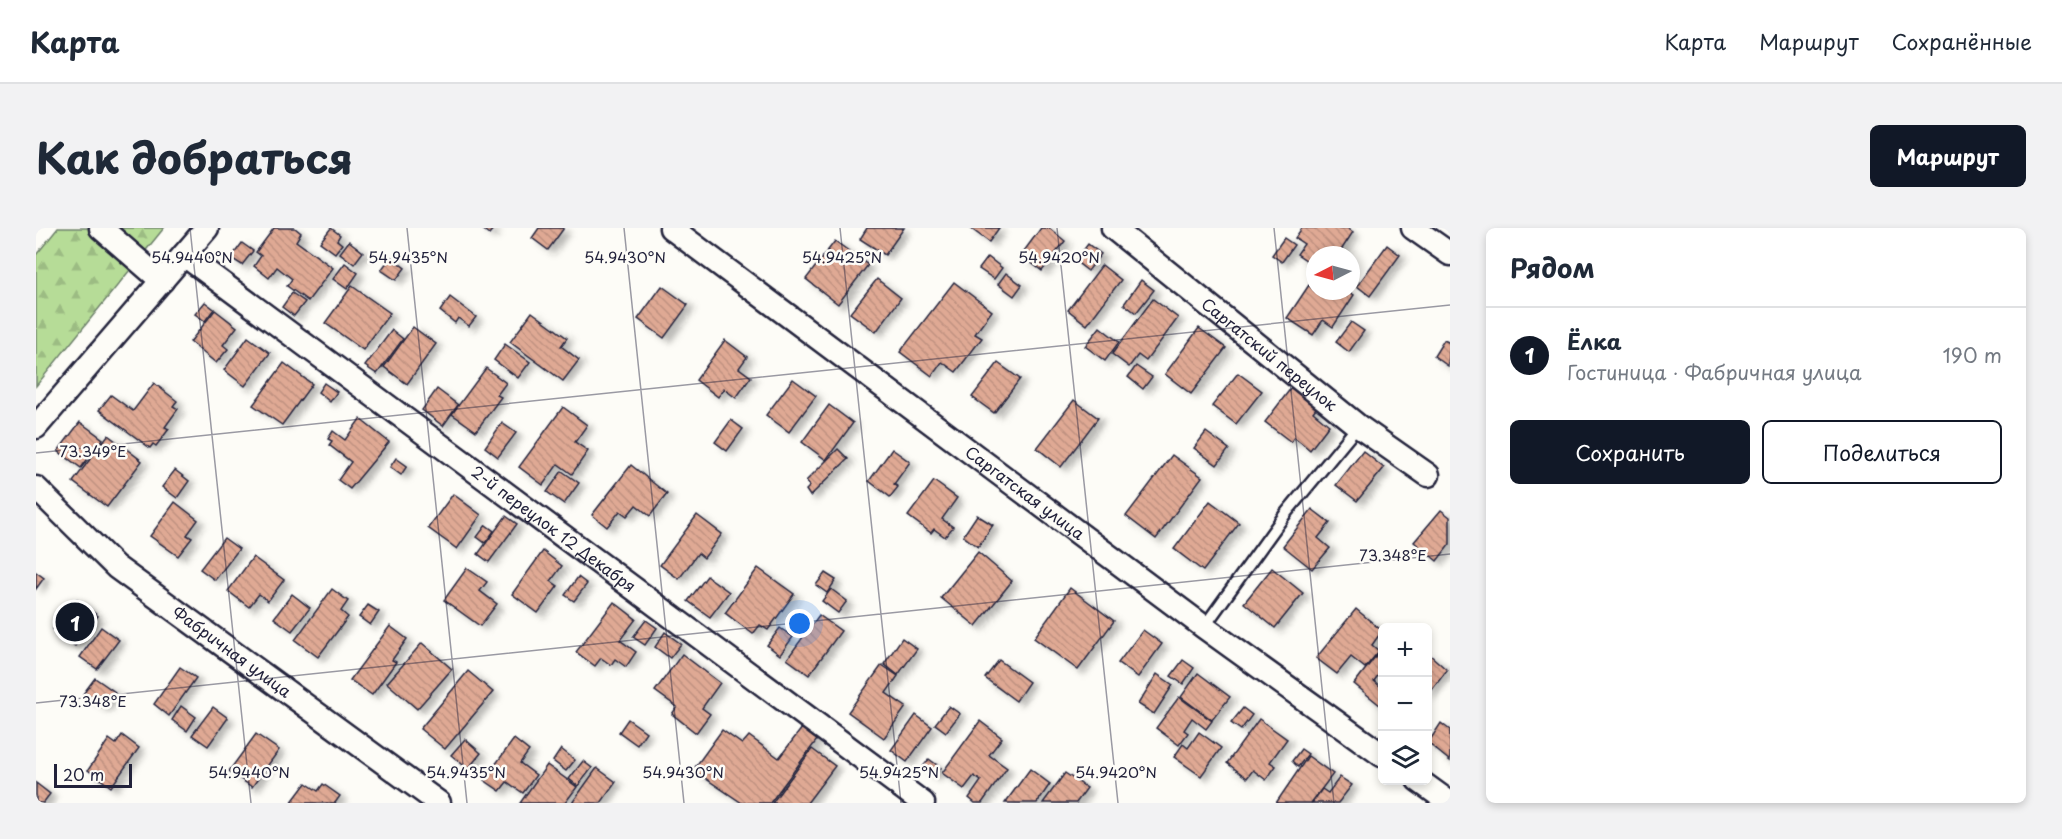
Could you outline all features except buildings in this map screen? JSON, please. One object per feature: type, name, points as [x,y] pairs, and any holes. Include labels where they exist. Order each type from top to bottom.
[{"type":"street","points":[[101,228],[162,281]]},
{"type":"street","points":[[40,415],[207,228]]},
{"type":"street","name":"Саргатская улица","points":[[671,228],[1204,627],[1378,751]]},
{"type":"street","name":"Саргатский переулок","points":[[1113,228],[1358,426],[1428,475]]},
{"type":"street","points":[[1413,228],[1450,254]]},
{"type":"street","name":"2-й переулок 12 Декабря","points":[[184,255],[923,803]]},
{"type":"street","name":"Фабричная улица","points":[[36,488],[116,567],[439,803]]},
{"type":"street","points":[[1425,785],[1450,803]]},
{"type":"lane","points":[[1204,627],[1286,513],[1358,426]]},
{"type":"green space","points":[[58,228],[164,228],[36,386],[36,255]]},
{"type":"place","name":"Ёлка","points":[[75,622]]}]
